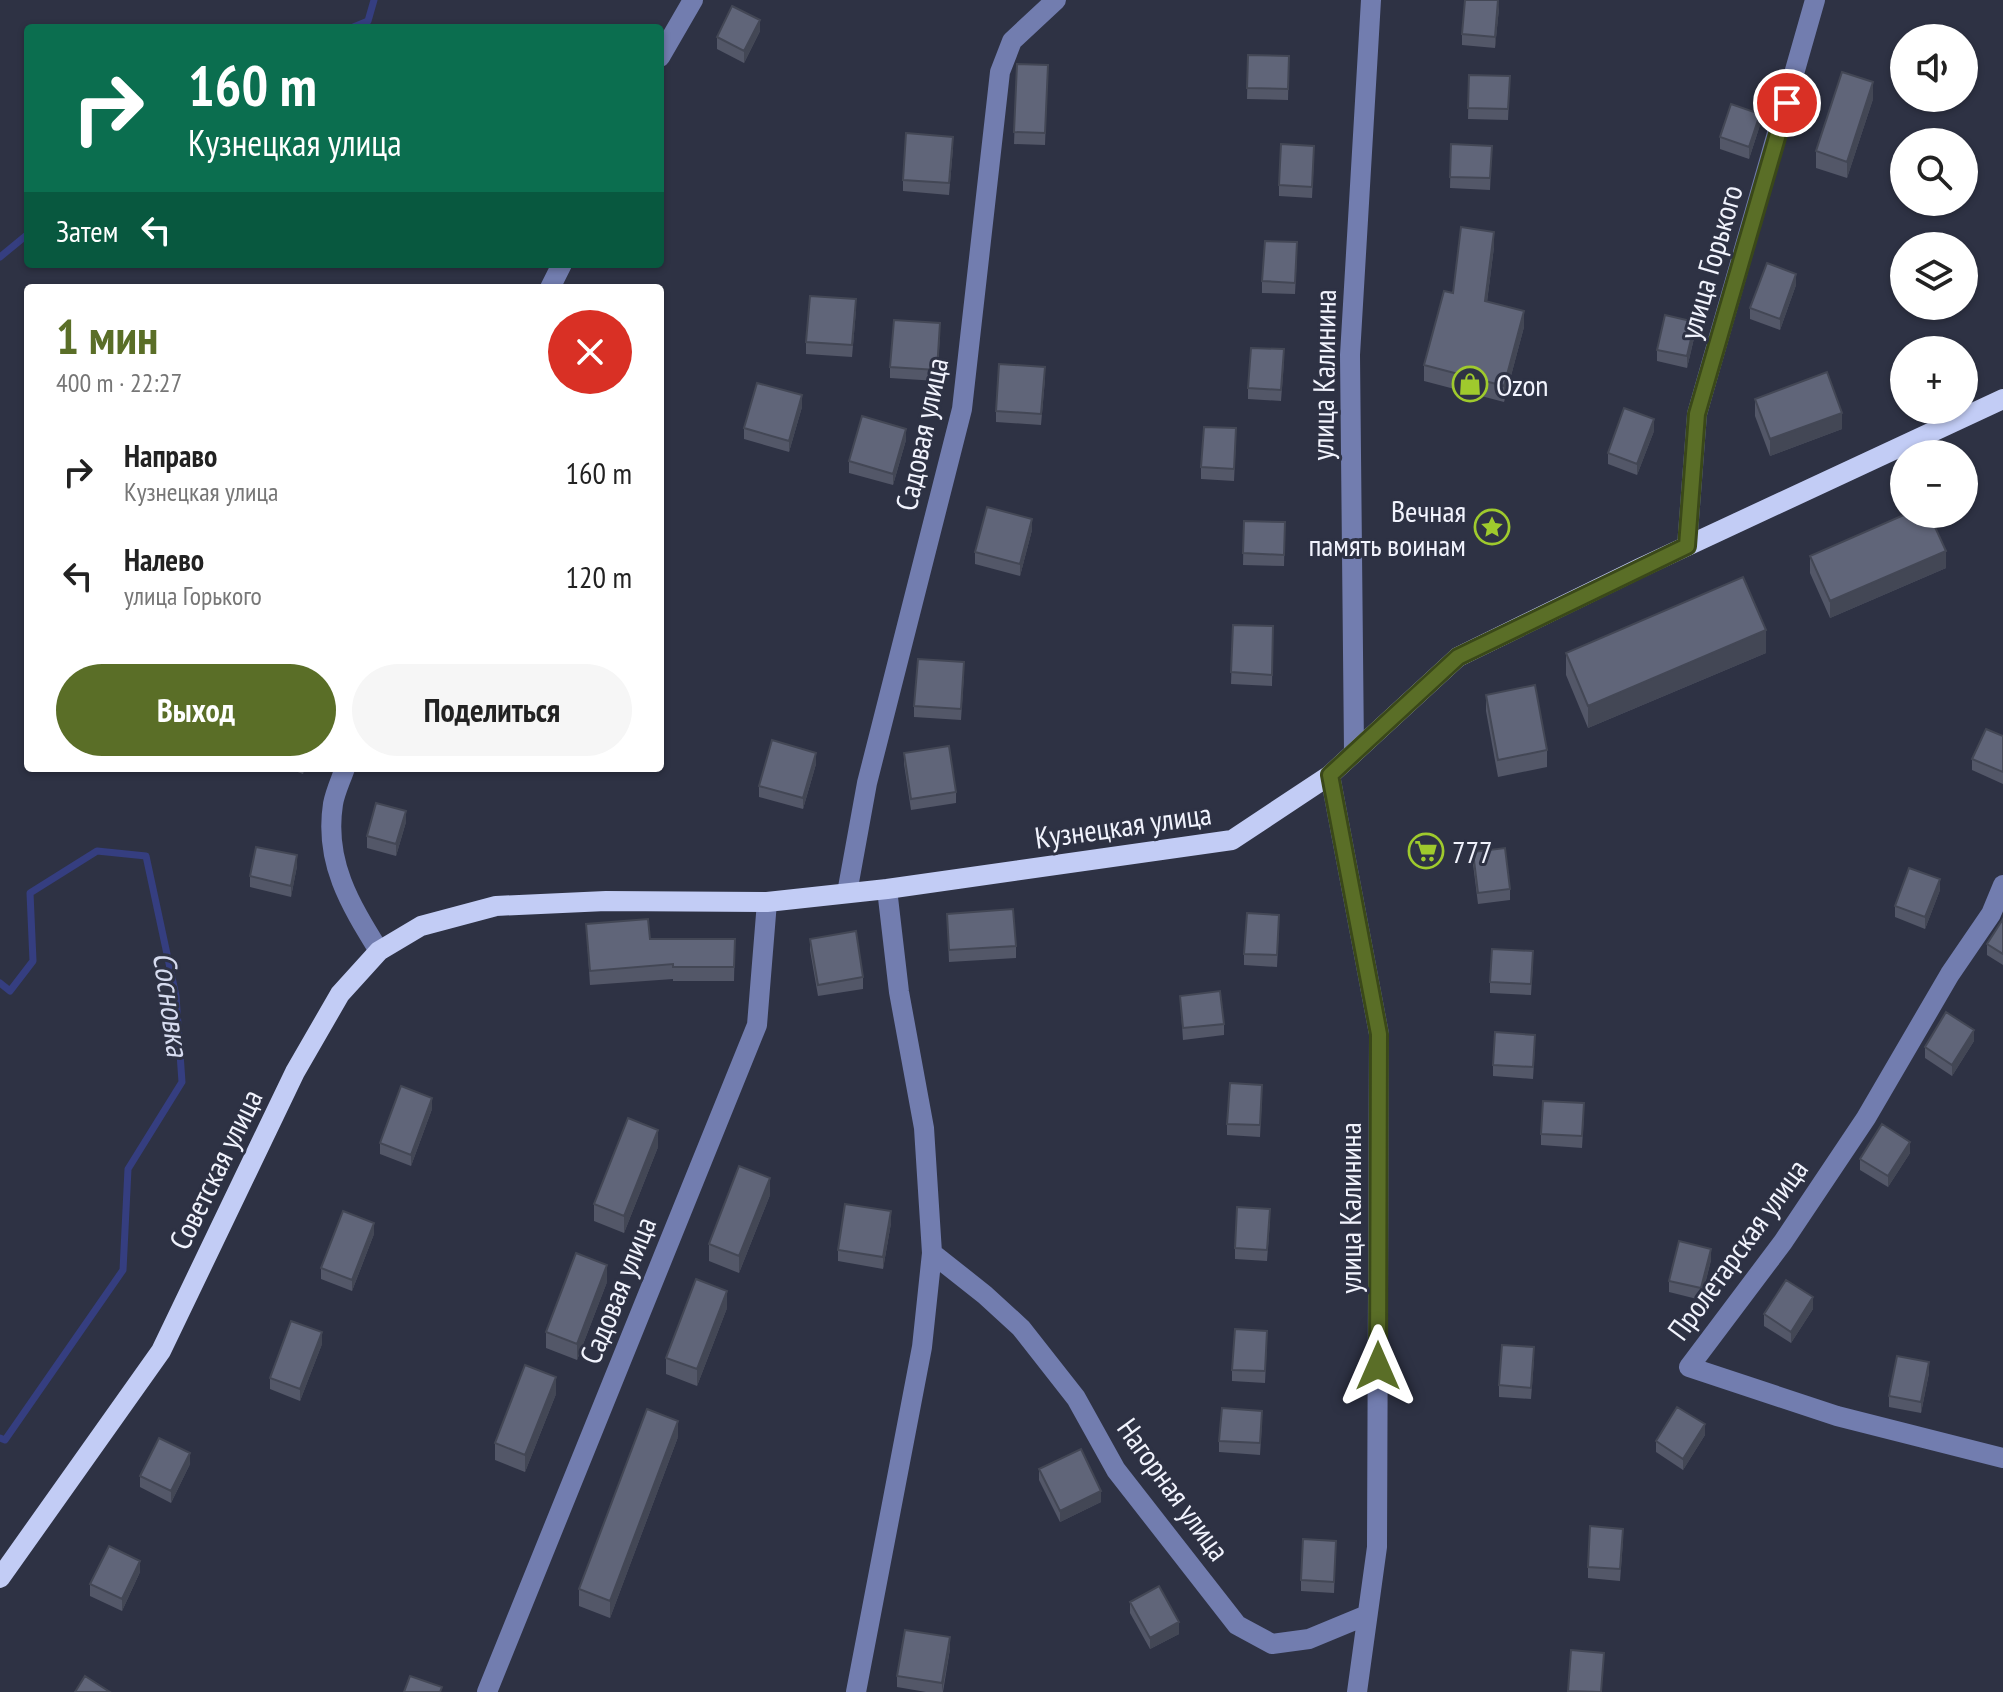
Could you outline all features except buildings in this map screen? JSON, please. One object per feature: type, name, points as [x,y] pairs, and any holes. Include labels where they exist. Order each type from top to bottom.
[{"type":"main road","name":"Кузнецкая улица","points":[[379,951],[421,926],[496,906],[606,901],[767,902],[887,889],[1232,840],[1330,775],[1458,657],[2003,399]]},
{"type":"main road","name":"Советская улица","points":[[0,1578],[161,1351],[295,1072],[340,994],[379,951]]},
{"type":"street","points":[[664,50],[693,0]]},
{"type":"street","name":"Садовая улица","points":[[847,893],[867,783],[962,409],[1000,72],[1012,41],[1056,0]]},
{"type":"street","name":"улица Калинина","points":[[1354,751],[1350,355],[1371,0]]},
{"type":"street","name":"улица Горького","points":[[1687,546],[1697,414],[1815,0]]},
{"type":"street","points":[[344,772],[333,804],[332,853],[348,901],[379,951]]},
{"type":"street","name":"улица Калинина","points":[[1330,775],[1379,1034],[1377,1547],[1357,1692]]},
{"type":"street","name":"Пролетарская улица","points":[[2003,885],[1991,914],[1950,974],[1866,1118],[1783,1242],[1689,1367],[1837,1416],[2003,1458]]},
{"type":"street","points":[[856,1692],[922,1347],[932,1253],[924,1128],[899,992],[887,889]]},
{"type":"street","name":"Садовая улица","points":[[487,1692],[757,1025],[767,902]]},
{"type":"street","name":"Нагорная улица","points":[[932,1253],[1021,1328],[1076,1398],[1116,1470],[1237,1625],[1272,1644],[1309,1639],[1367,1615]]},
{"type":"waterway","name":"Сосновка","points":[[361,24],[368,21],[374,0]]},
{"type":"waterway","name":"Сосновка","points":[[0,257],[24,237]]},
{"type":"waterway","name":"Сосновка","points":[[0,983],[10,991],[33,961],[30,893],[97,851],[146,856],[176,996],[182,1082],[128,1169],[123,1270],[5,1440],[0,1438]]},
{"type":"place","name":"Ozon","points":[[1470,384]]},
{"type":"place","name":"Вечная память воинам","points":[[1492,527]]},
{"type":"place","name":"777","points":[[1426,851]]},
{"type":"route","points":[[1378,1366],[1379,1034],[1330,775],[1458,657],[1687,546],[1697,414],[1787,103]]}]
